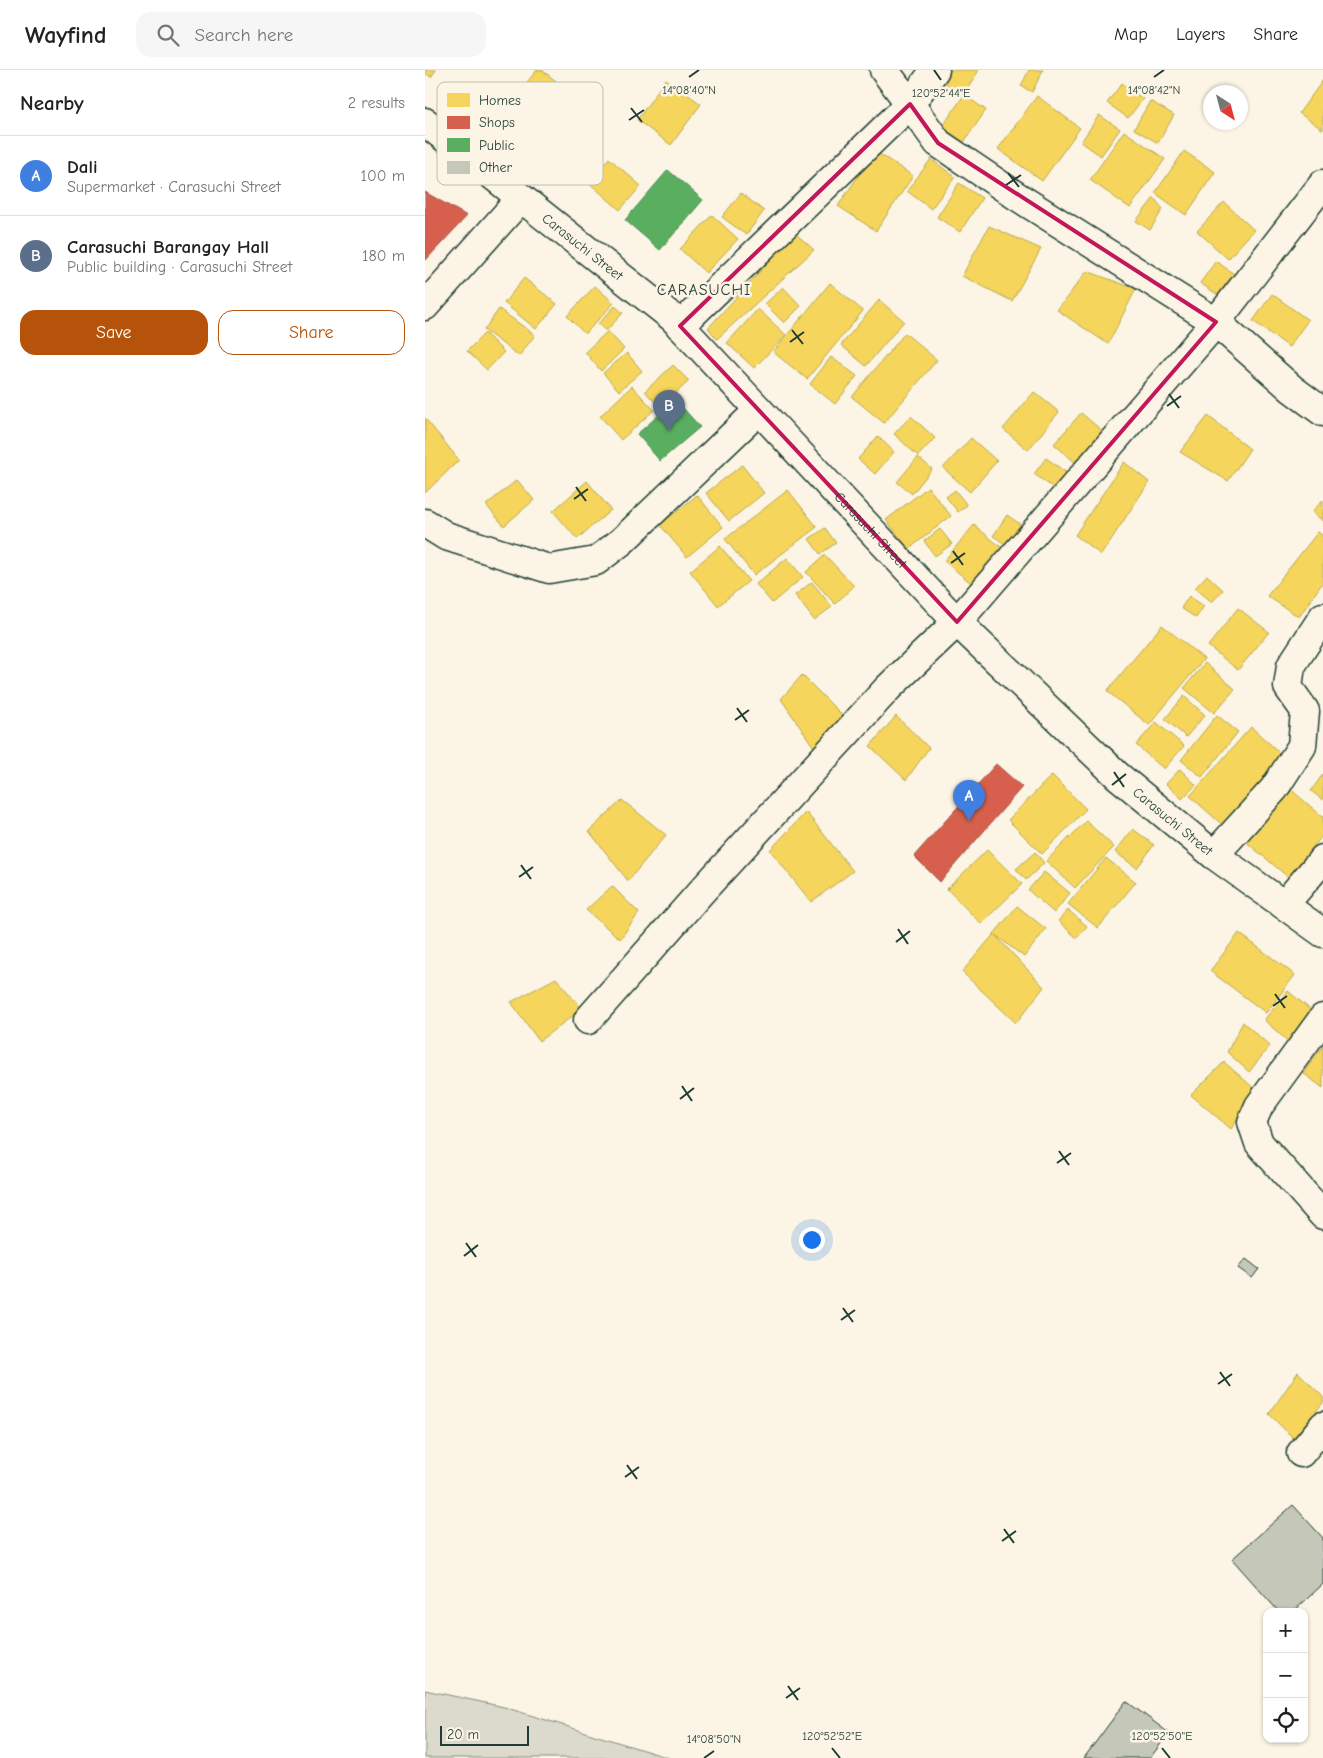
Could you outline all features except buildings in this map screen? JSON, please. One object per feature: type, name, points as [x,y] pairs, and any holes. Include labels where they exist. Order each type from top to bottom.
[{"type":"street","points":[[884,70],[938,143],[1015,195],[1215,322],[1292,389],[1323,412]]},
{"type":"street","points":[[680,326],[910,104],[935,70]]},
{"type":"street","name":"Carasuchi Street","points":[[425,122],[437,132]]},
{"type":"street","points":[[588,1020],[701,892],[881,696],[957,622],[1215,322],[1323,184]]},
{"type":"street","name":"Carasuchi Street","points":[[505,185],[680,326],[957,622],[1118,776],[1214,855],[1323,933]]},
{"type":"street","points":[[425,306],[521,198]]},
{"type":"street","points":[[425,523],[447,536],[549,569],[595,561],[622,542],[759,410]]},
{"type":"street","points":[[1214,855],[1274,789],[1301,746],[1314,717],[1288,687],[1291,666],[1323,617]]},
{"type":"street","points":[[1284,905],[1323,859]]},
{"type":"street","points":[[1323,1018],[1259,1106],[1253,1122],[1259,1143],[1323,1215]]},
{"type":"street","points":[[1301,1453],[1323,1426]]},
{"type":"highlighted area","points":[[910,104],[938,143],[1216,322],[957,622],[680,326]]},
{"type":"shaded area","points":[[425,1690],[504,1707],[669,1758],[425,1758]]},
{"type":"place","name":"Carasuchi Barangay Hall","points":[[669,431]]},
{"type":"place","name":"Dali","points":[[969,821]]},
{"type":"district","name":"CARASUCHI","points":[[704,290]]}]
